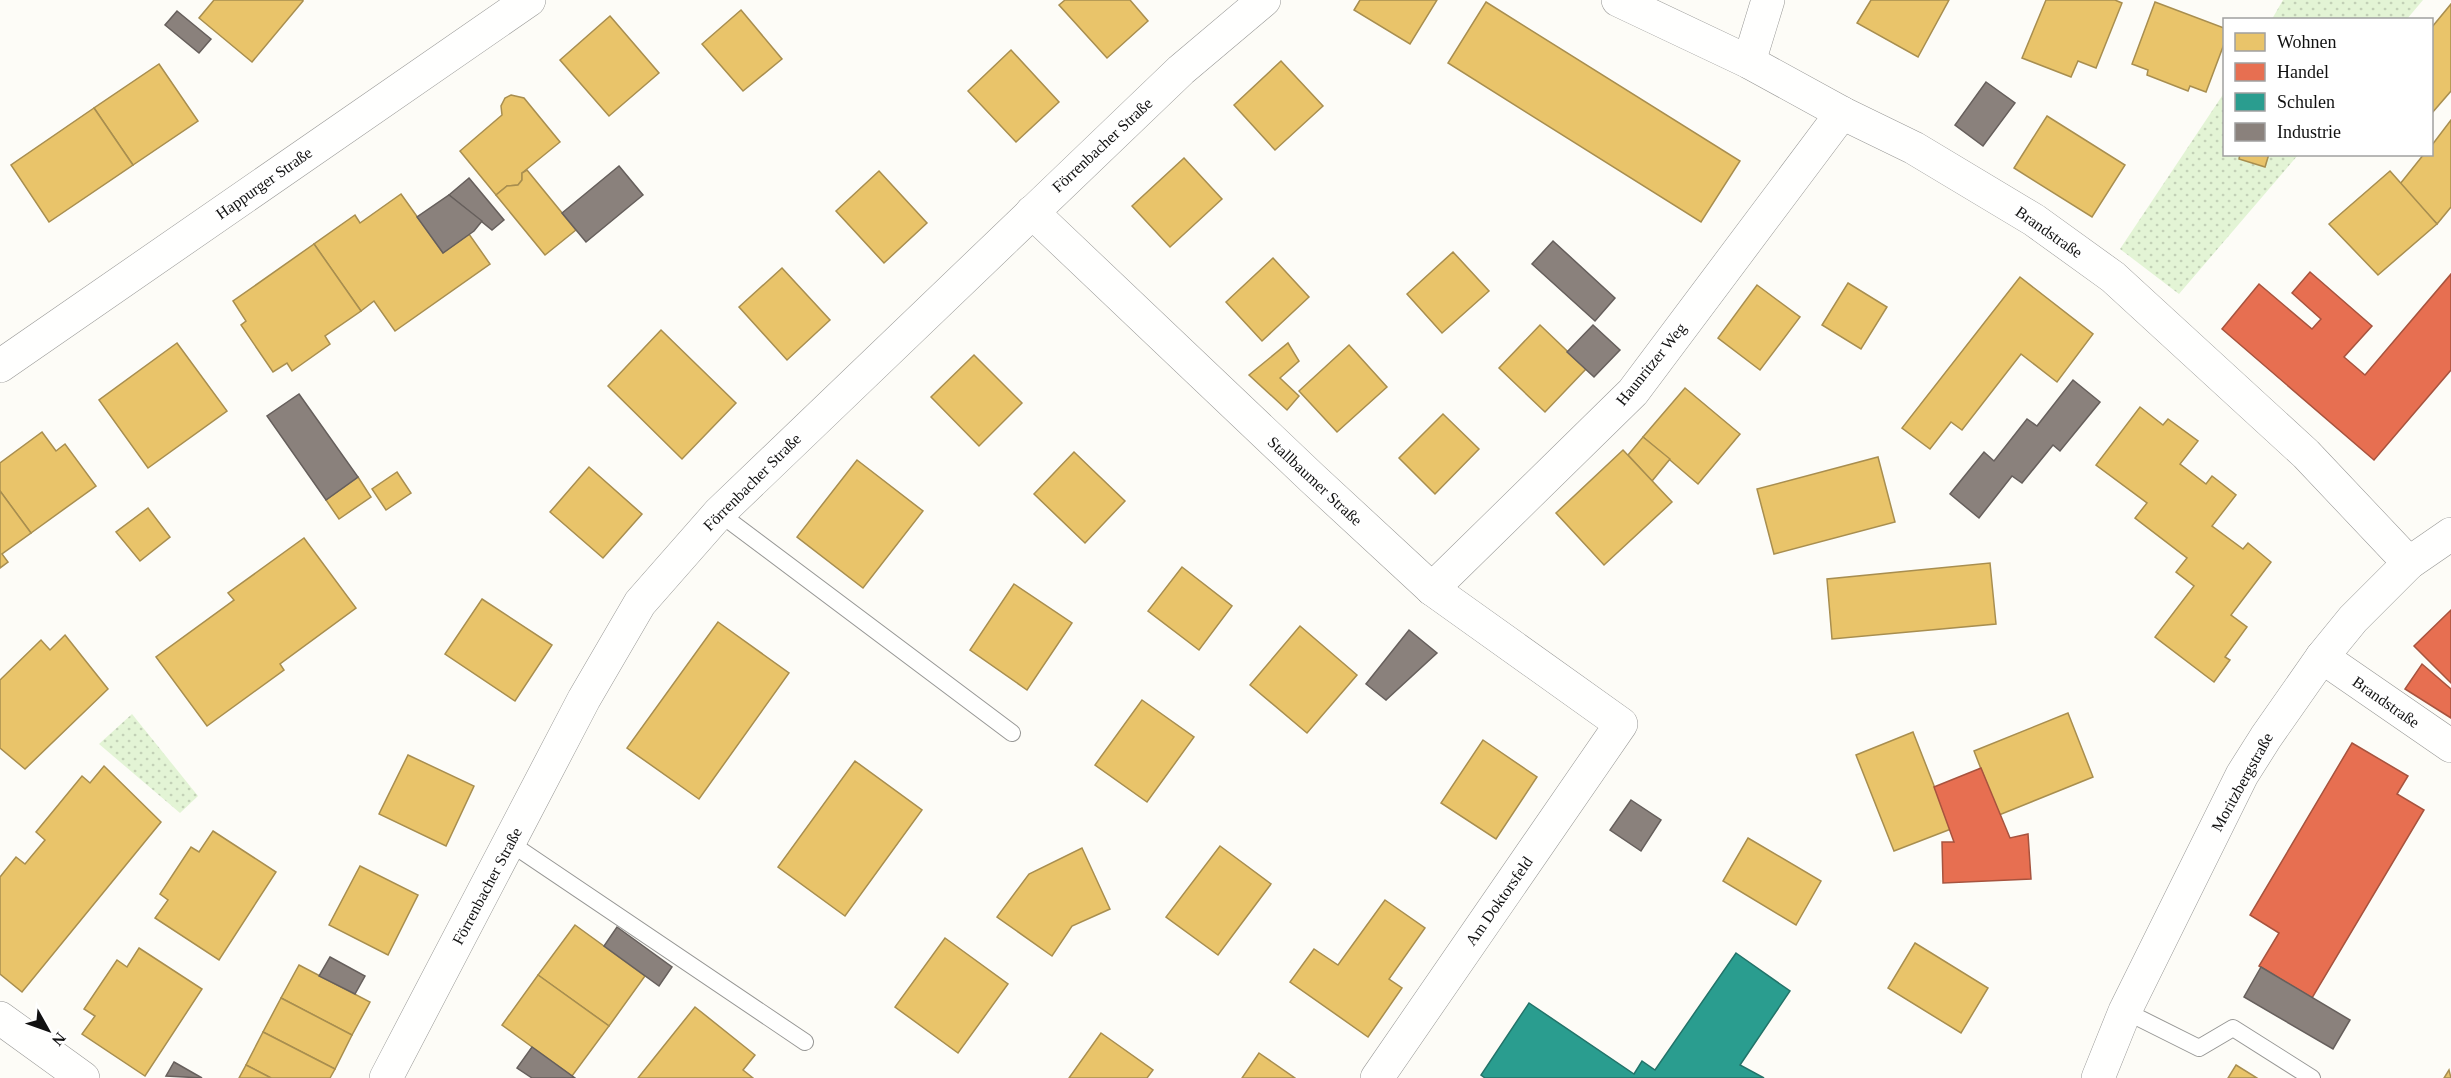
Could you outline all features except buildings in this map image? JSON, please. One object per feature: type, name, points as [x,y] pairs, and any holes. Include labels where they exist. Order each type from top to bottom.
[{"type":"street","name":"Happurger Straße","points":[[0,366],[529,0]]},
{"type":"street","name":"Förrenbacher Straße","points":[[386,1078],[584,699],[640,603],[719,513],[1181,70],[1264,0]]},
{"type":"street","name":"Brandstraße","points":[[1618,0],[1749,62],[1961,175],[2034,220],[2113,278],[2306,454],[2409,563]]},
{"type":"street","points":[[1749,62],[1768,0]]},
{"type":"street","name":"Haunritzer Weg","points":[[1432,588],[1633,392],[1842,113]]},
{"type":"street","name":"Stallbaumer Straße","points":[[1032,212],[1312,478],[1432,588],[1621,724]]},
{"type":"street","name":"Moritzbergstraße","points":[[2098,1078],[2126,1011],[2242,775],[2322,657],[2353,619],[2409,563],[2451,534]]},
{"type":"street","name":"Brandstraße","points":[[2322,657],[2451,746]]},
{"type":"street","name":"Am Doktorsfeld","points":[[1377,1078],[1621,724]]},
{"type":"street","points":[[0,1018],[83,1078]]},
{"type":"lane","points":[[719,513],[1012,733]]},
{"type":"lane","points":[[510,843],[806,1042]]},
{"type":"lane","points":[[2126,1011],[2199,1048],[2233,1028],[2312,1078]]},
{"type":"green space","points":[[2283,0],[2423,0],[2408,18],[2273,18]]},
{"type":"green space","points":[[2223,94],[2223,156],[2297,156],[2179,294],[2120,249]]},
{"type":"green space","points":[[132,714],[198,796],[180,813],[99,744]]}]
